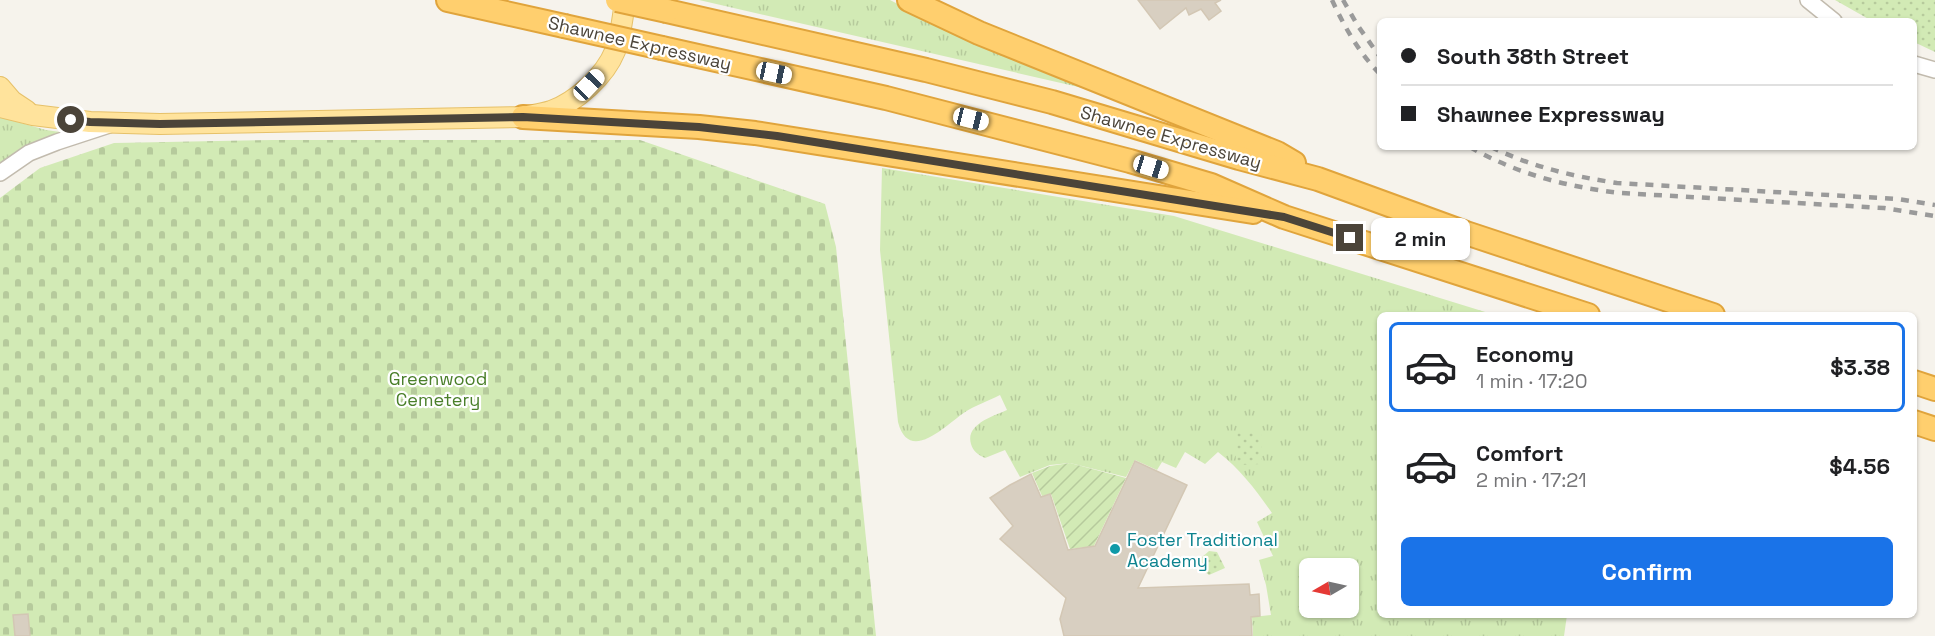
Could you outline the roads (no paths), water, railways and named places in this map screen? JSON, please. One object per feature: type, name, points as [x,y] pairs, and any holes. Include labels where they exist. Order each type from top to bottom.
[{"type":"highway","name":"Shawnee Expressway","points":[[448,0],[886,98],[1130,161],[1211,185],[1284,217],[1579,312]]},
{"type":"highway","name":"Shawnee Expressway","points":[[618,0],[926,70],[1040,99],[1239,158],[1318,178],[1466,233],[1704,312]]},
{"type":"highway","points":[[909,0],[980,33],[1277,153],[1318,178]]},
{"type":"highway","points":[[523,117],[699,127],[755,133],[1284,217]]},
{"type":"highway","points":[[1917,383],[1935,389]]},
{"type":"highway","points":[[1917,423],[1935,429]]},
{"type":"main road","points":[[0,107],[33,115],[90,122],[160,124],[523,117],[550,112],[576,99],[602,72],[615,52],[623,20],[625,0]]},
{"type":"main road","points":[[0,87],[12,101],[33,115]]},
{"type":"street","points":[[1808,0],[1830,18]]},
{"type":"street","points":[[1917,65],[1935,70]]},
{"type":"street","points":[[0,173],[29,153],[114,123]]},
{"type":"railway","points":[[1332,0],[1353,39],[1377,71]]},
{"type":"railway","points":[[1343,0],[1377,53]]},
{"type":"railway","points":[[1476,150],[1506,165],[1543,178],[1621,193],[1884,208],[1935,216]]},
{"type":"railway","points":[[1498,150],[1552,170],[1617,183],[1898,199],[1935,205]]},
{"type":"place","name":"Foster Traditional Academy","points":[[1115,549]]},
{"type":"park label","name":"Greenwood Cemetery","points":[[438,388]]}]
